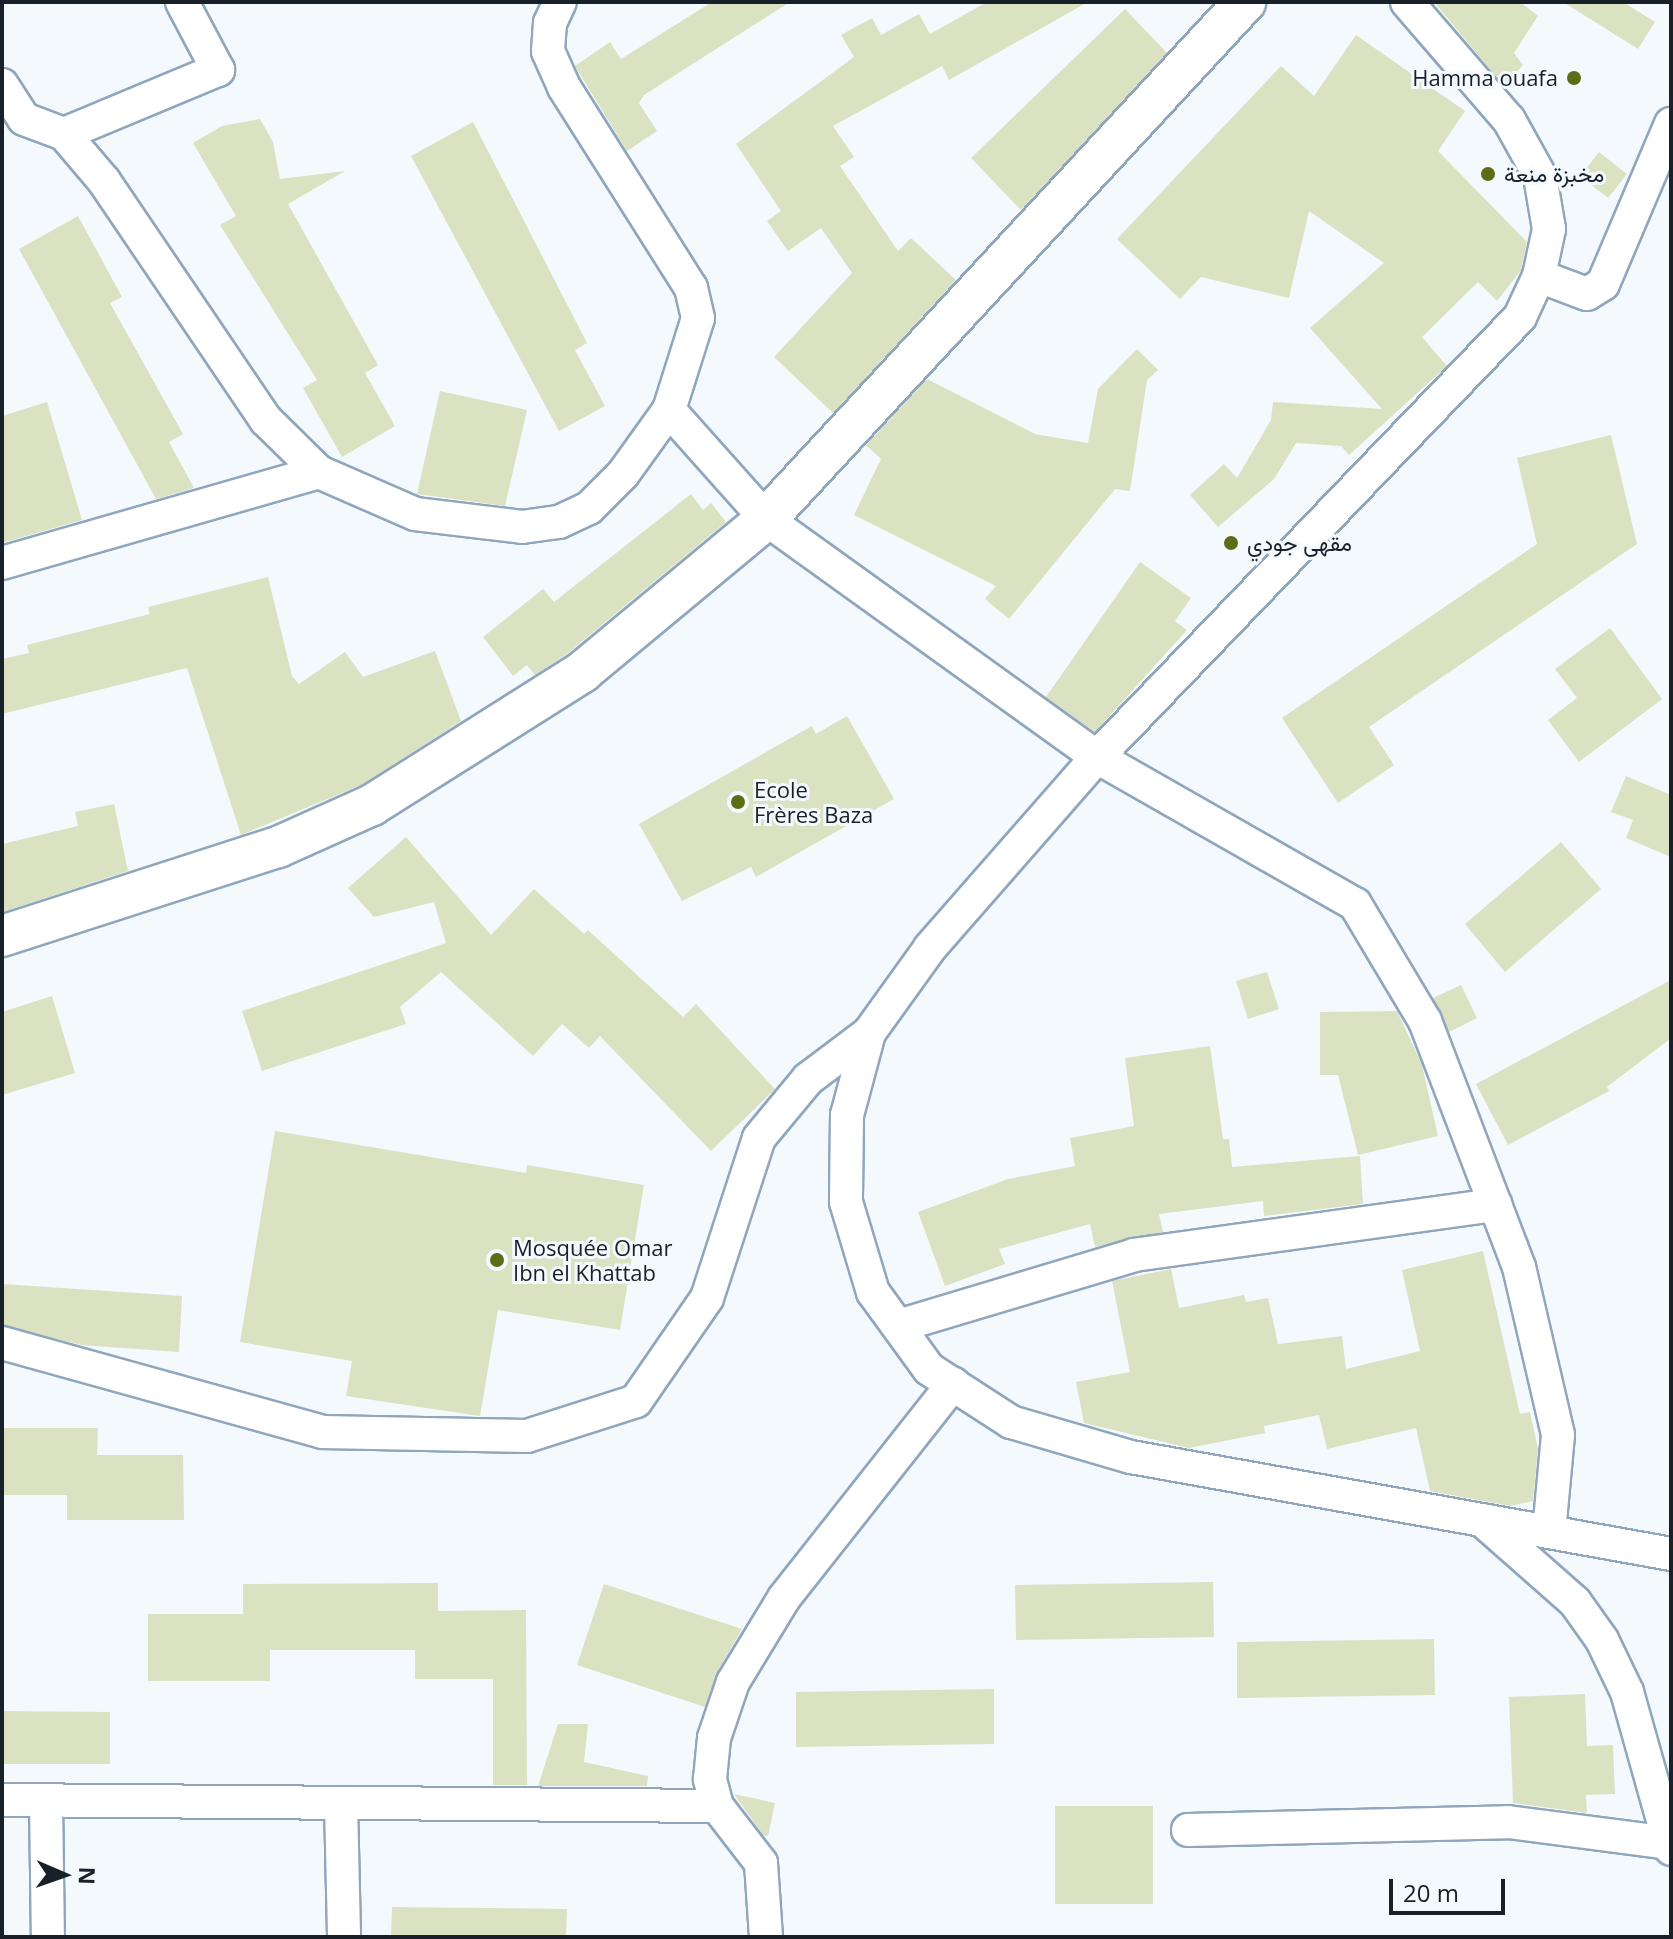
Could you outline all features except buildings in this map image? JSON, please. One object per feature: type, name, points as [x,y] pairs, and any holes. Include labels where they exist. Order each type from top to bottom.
[{"type":"street","points":[[64,134],[218,70],[182,2]]},
{"type":"street","points":[[2,85],[24,119],[64,134],[104,181],[266,420],[319,472],[415,514],[522,527],[559,522],[589,508],[623,474],[669,410],[698,318],[691,288],[564,87],[548,51],[550,23],[560,2]]},
{"type":"street","points":[[2,936],[278,847],[372,805],[582,672],[766,519],[1245,2]]},
{"type":"street","points":[[2,1343],[322,1432],[527,1436],[636,1401],[707,1298],[759,1138],[808,1079],[869,1033],[930,948],[1097,757],[1520,317],[1539,276],[1549,229],[1540,176],[1509,120],[1407,2]]},
{"type":"street","points":[[1539,276],[1587,294],[1603,284],[1671,124]]},
{"type":"street","points":[[669,410],[766,519],[1097,757],[1355,904],[1425,1021],[1519,1267],[1558,1435],[1549,1532]]},
{"type":"street","points":[[2,563],[319,472]]},
{"type":"street","points":[[869,1033],[847,1115],[846,1202],[873,1292],[929,1369],[1011,1422],[1131,1457],[1671,1554]]},
{"type":"street","points":[[898,1326],[1134,1255],[1496,1205]]},
{"type":"street","points":[[766,1937],[761,1863],[717,1806],[710,1779],[714,1738],[733,1682],[784,1598],[953,1384]]},
{"type":"street","points":[[1188,1830],[1508,1822],[1670,1846],[1627,1692],[1602,1640],[1575,1602],[1482,1520]]},
{"type":"street","points":[[2,1800],[717,1806]]},
{"type":"street","points":[[46,1801],[48,1937]]},
{"type":"street","points":[[341,1803],[344,1937]]},
{"type":"place","name":"Hamma ouafa","points":[[1574,78]]},
{"type":"place","name":"مخبزة منعة","points":[[1488,174]]},
{"type":"place","name":"مقهى جودي","points":[[1231,543]]},
{"type":"place","name":"Ecole Frères Baza","points":[[738,802]]},
{"type":"place","name":"Mosquée Omar Ibn el Khattab","points":[[497,1260]]}]
